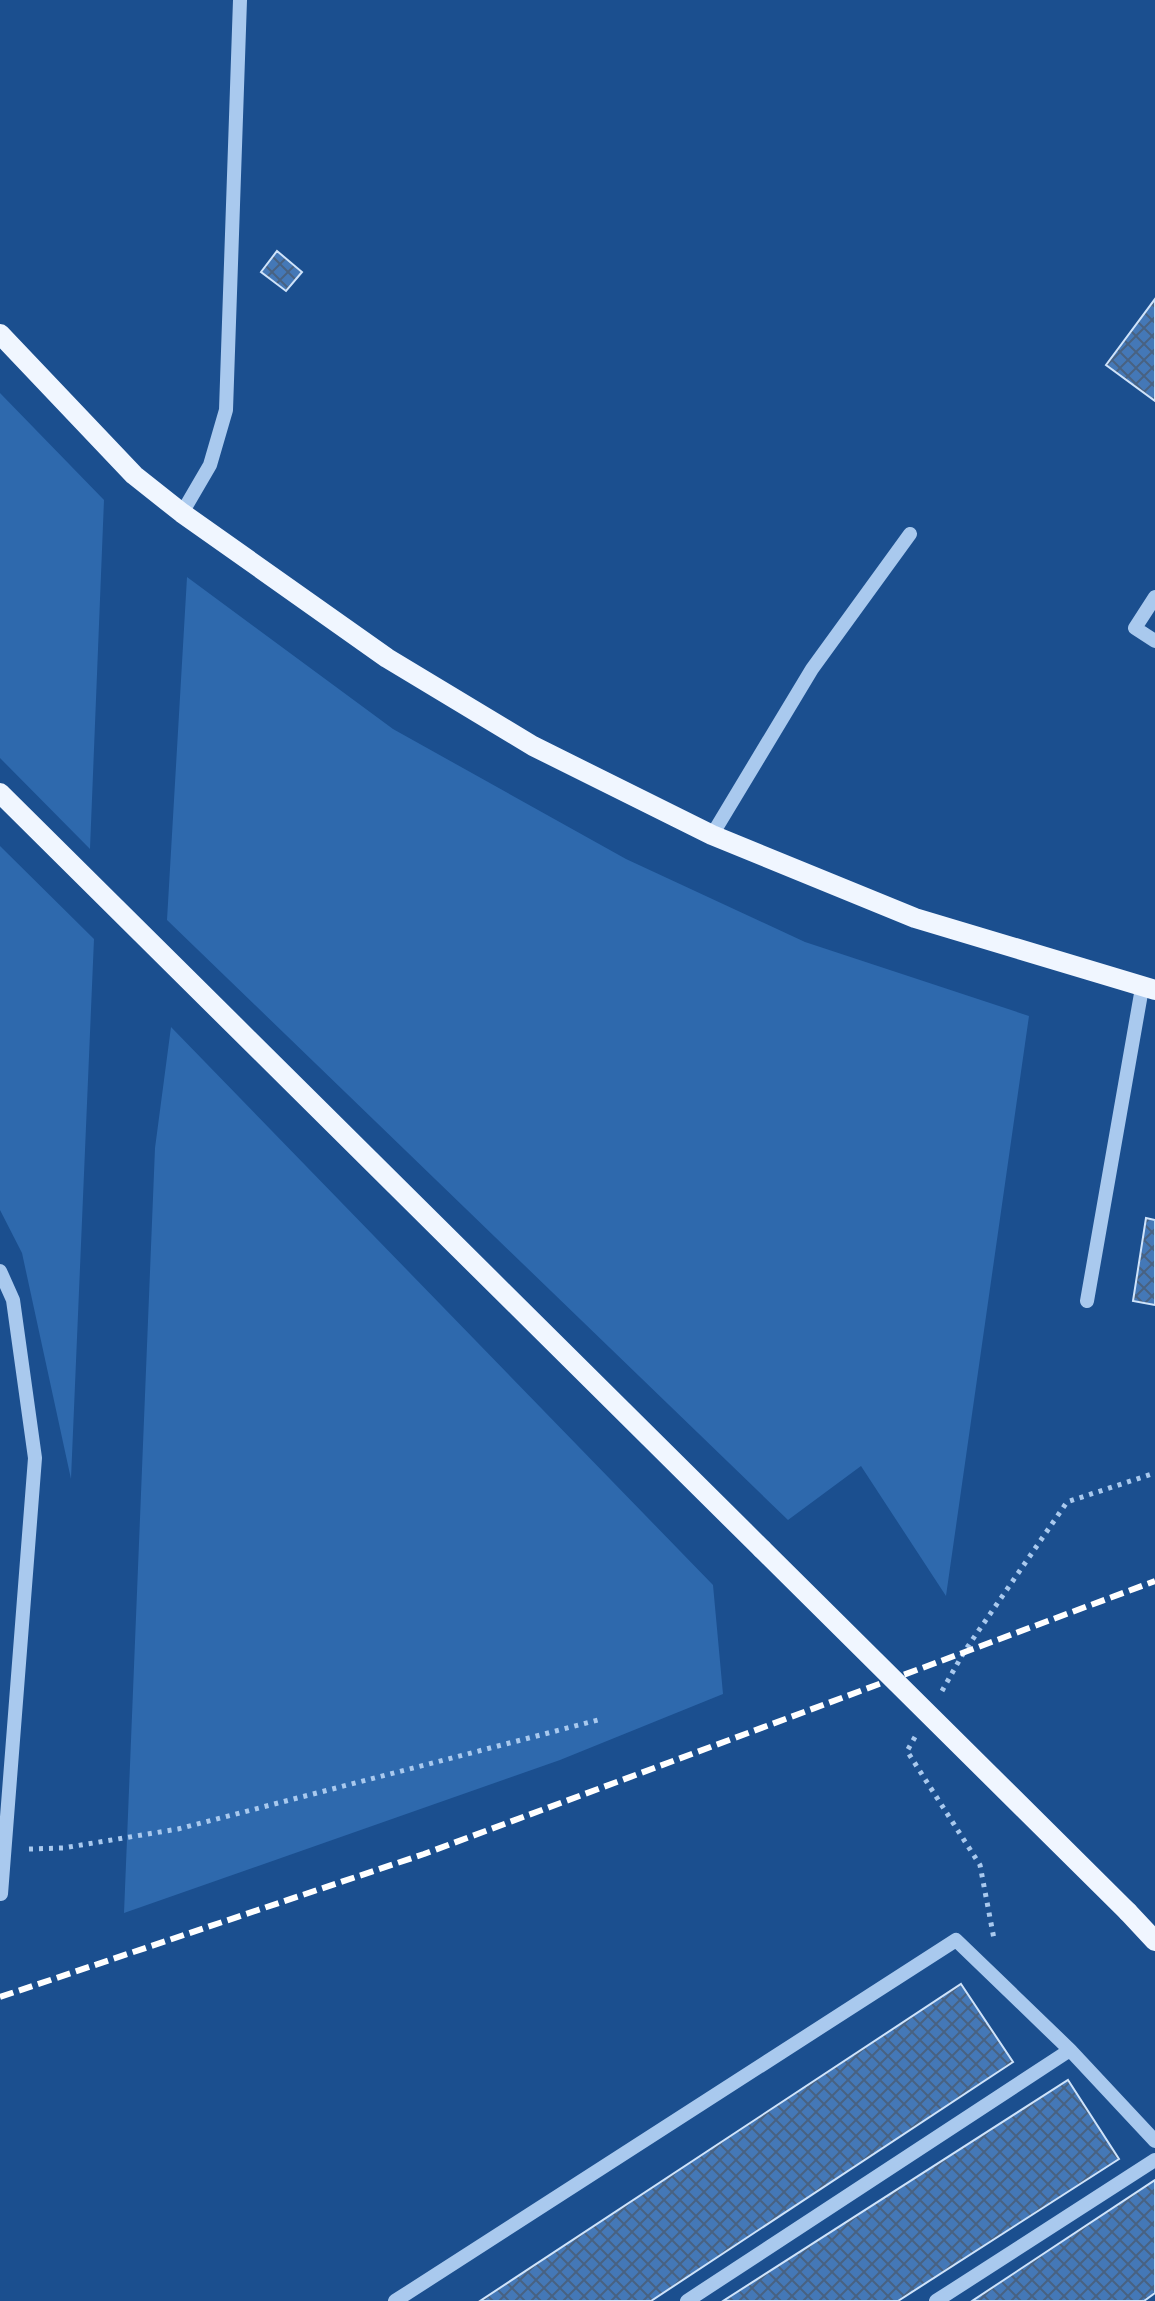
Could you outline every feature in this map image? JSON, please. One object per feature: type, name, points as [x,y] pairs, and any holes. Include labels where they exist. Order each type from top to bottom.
[{"type":"main road","points":[[0,334],[134,475],[182,513],[414,674],[533,746],[712,835],[915,918],[1148,989]]},
{"type":"main road","points":[[0,793],[1155,1941]]},
{"type":"street","points":[[182,513],[210,465],[226,410],[240,0]]},
{"type":"street","points":[[712,835],[812,669],[910,534]]},
{"type":"street","points":[[1155,597],[1135,628],[1155,641]]},
{"type":"street","points":[[1087,1301],[1148,989]]},
{"type":"street","points":[[0,1271],[13,1300],[35,1458],[1,1894]]},
{"type":"street","points":[[395,2301],[956,1940],[1070,2050],[1155,2141]]},
{"type":"street","points":[[687,2301],[1070,2050]]},
{"type":"street","points":[[936,2301],[1155,2160]]},
{"type":"path","points":[[936,1701],[964,1652],[1067,1502],[1155,1473]]},
{"type":"path","points":[[4,1849],[63,1848],[178,1829],[602,1719]]},
{"type":"path","points":[[922,1726],[907,1751],[980,1865],[1003,1985]]},
{"type":"shaded area","points":[[0,393],[104,500],[90,849],[0,758]]},
{"type":"shaded area","points":[[187,577],[393,729],[626,859],[805,942],[1029,1016],[946,1596],[861,1466],[788,1520],[167,920]]},
{"type":"shaded area","points":[[0,846],[94,939],[71,1479],[22,1253],[0,1210]]},
{"type":"shaded area","points":[[171,1027],[713,1585],[723,1694],[560,1760],[124,1913],[155,1148]]},
{"type":"building","points":[[277,251],[302,272],[286,291],[261,272]]},
{"type":"building","points":[[1155,299],[1155,401],[1106,365]]},
{"type":"building","points":[[1146,1218],[1155,1220],[1155,1305],[1133,1301]]},
{"type":"building","points":[[961,1984],[1013,2062],[651,2301],[480,2301]]},
{"type":"building","points":[[1068,2080],[1119,2159],[898,2301],[723,2301]]},
{"type":"building","points":[[1155,2180],[1155,2293],[1144,2301],[972,2301]]},
{"type":"railway","points":[[0,1997],[424,1854],[1155,1581]]}]
